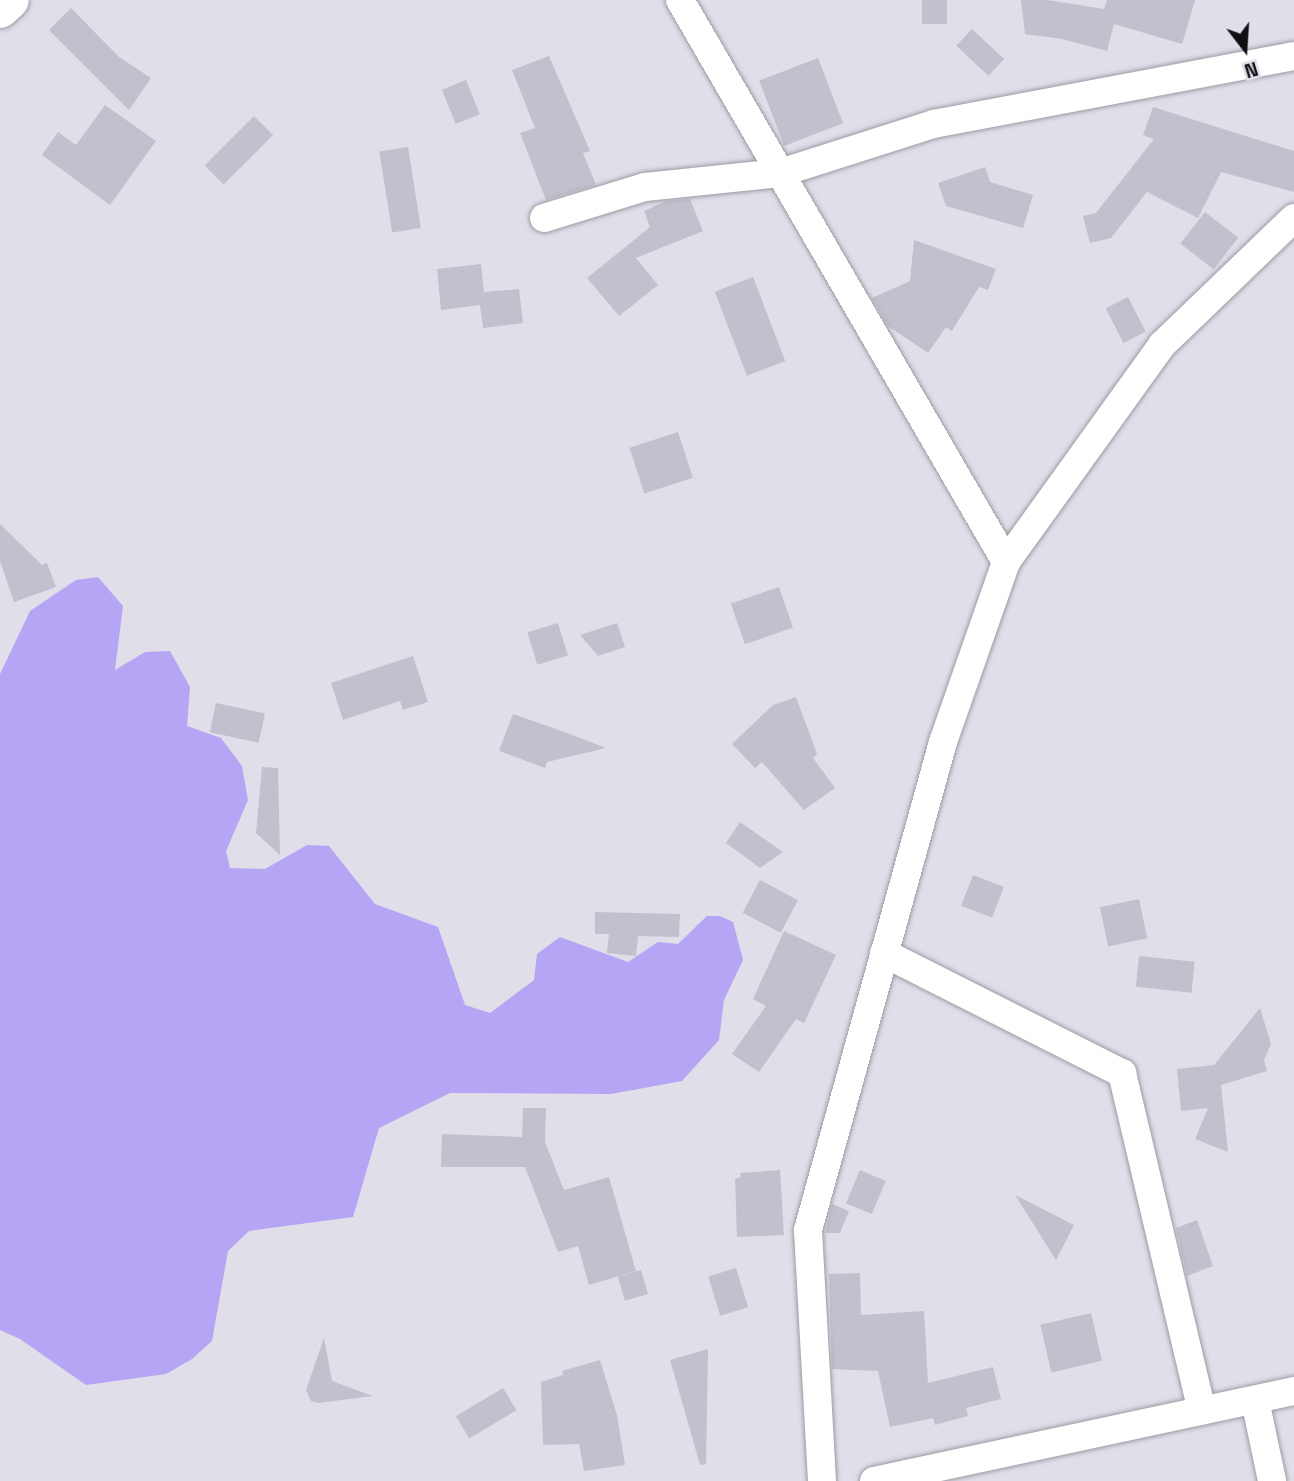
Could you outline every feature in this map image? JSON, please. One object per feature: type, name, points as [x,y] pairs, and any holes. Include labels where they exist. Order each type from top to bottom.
[{"type":"main road","points":[[0,9],[10,0]]},
{"type":"street","points":[[680,0],[1006,562]]},
{"type":"street","points":[[544,218],[645,187],[780,173],[934,124],[1294,56]]},
{"type":"street","points":[[822,1481],[808,1230],[943,742],[1006,562],[1162,345],[1294,218]]},
{"type":"street","points":[[884,953],[1122,1073],[1202,1411]]},
{"type":"street","points":[[874,1481],[1294,1391]]},
{"type":"street","points":[[1255,1400],[1272,1481]]},
{"type":"shaded area","points":[[98,577],[123,606],[115,670],[145,652],[170,651],[190,687],[187,726],[221,738],[242,766],[248,800],[226,851],[230,868],[265,869],[307,845],[329,846],[375,904],[438,927],[465,1005],[490,1013],[534,980],[537,954],[560,937],[628,962],[658,942],[678,944],[707,916],[720,916],[733,922],[743,960],[724,1000],[719,1040],[682,1081],[611,1094],[450,1093],[379,1128],[353,1217],[249,1231],[228,1251],[212,1341],[192,1359],[166,1374],[86,1385],[20,1339],[0,1330],[0,674],[30,611],[76,580]]},
{"type":"building","points":[[922,0],[947,0],[947,24],[922,24]]},
{"type":"building","points":[[1021,0],[1047,0],[1104,9],[1107,0],[1195,0],[1182,44],[1114,24],[1107,51],[1062,39],[1025,34]]},
{"type":"building","points":[[71,8],[119,57],[151,78],[129,110],[49,30]]},
{"type":"building","points":[[972,29],[1004,59],[988,76],[956,46]]},
{"type":"building","points":[[549,56],[590,151],[583,153],[596,185],[546,200],[520,133],[535,128],[512,70]]},
{"type":"building","points":[[818,58],[843,123],[784,146],[759,81]]},
{"type":"building","points":[[466,80],[480,114],[456,124],[442,90]]},
{"type":"building","points":[[105,105],[156,141],[110,205],[42,155],[58,132],[76,145]]},
{"type":"building","points":[[1153,107],[1294,151],[1294,192],[1221,172],[1198,218],[1147,192],[1111,238],[1090,243],[1083,216],[1096,213],[1154,139],[1143,135]]},
{"type":"building","points":[[254,116],[273,135],[224,185],[205,165]]},
{"type":"building","points":[[408,147],[421,228],[392,233],[379,152]]},
{"type":"building","points":[[985,167],[990,182],[1033,195],[1023,228],[946,206],[938,183]]},
{"type":"building","points":[[690,199],[703,231],[636,258],[658,285],[619,316],[587,278],[650,227],[644,211],[666,201]]},
{"type":"building","points":[[1205,212],[1238,238],[1213,269],[1180,244]]},
{"type":"building","points":[[914,240],[996,269],[988,290],[979,287],[952,331],[946,327],[928,353],[888,326],[872,298],[910,281]]},
{"type":"building","points":[[481,264],[484,292],[519,289],[523,323],[483,328],[480,305],[441,310],[437,269]]},
{"type":"building","points":[[753,277],[785,361],[747,376],[715,292]]},
{"type":"building","points":[[1128,297],[1146,332],[1123,343],[1106,308]]},
{"type":"building","points":[[678,432],[693,478],[644,493],[629,448]]},
{"type":"building","points":[[0,524],[42,565],[47,563],[56,587],[14,602],[0,561]]},
{"type":"building","points":[[779,587],[793,628],[745,644],[731,604]]},
{"type":"building","points":[[558,623],[568,656],[537,665],[527,632]]},
{"type":"building","points":[[617,623],[625,647],[598,656],[580,635]]},
{"type":"building","points":[[413,656],[428,702],[403,710],[400,701],[343,720],[331,683]]},
{"type":"building","points":[[796,697],[817,754],[813,758],[835,788],[804,810],[762,762],[755,768],[732,744],[773,705]]},
{"type":"building","points":[[216,703],[265,713],[259,743],[210,732]]},
{"type":"building","points":[[513,714],[606,748],[547,762],[545,768],[499,751]]},
{"type":"building","points":[[262,767],[278,768],[280,855],[256,833]]},
{"type":"building","points":[[740,822],[783,852],[760,868],[726,843]]},
{"type":"building","points":[[973,875],[1004,887],[992,918],[961,906]]},
{"type":"building","points":[[760,880],[798,900],[781,933],[743,913]]},
{"type":"building","points":[[1139,899],[1147,938],[1108,946],[1100,907]]},
{"type":"building","points":[[595,912],[680,914],[679,937],[638,936],[636,956],[607,953],[609,934],[595,934]]},
{"type":"building","points":[[784,931],[836,955],[804,1023],[796,1019],[759,1072],[732,1054],[766,1006],[753,999]]},
{"type":"building","points":[[1139,956],[1195,962],[1191,993],[1136,987]]},
{"type":"building","points":[[1260,1008],[1271,1044],[1264,1060],[1267,1071],[1221,1085],[1228,1152],[1195,1139],[1208,1108],[1181,1111],[1177,1069],[1214,1065]]},
{"type":"building","points":[[523,1108],[546,1108],[545,1142],[564,1190],[609,1177],[636,1271],[589,1285],[578,1246],[558,1252],[525,1167],[441,1167],[442,1134],[522,1137]]},
{"type":"building","points":[[780,1170],[784,1235],[737,1237],[735,1179],[741,1177],[740,1173]]},
{"type":"building","points":[[860,1170],[886,1181],[872,1214],[846,1203]]},
{"type":"building","points":[[1015,1195],[1074,1225],[1056,1260]]},
{"type":"building","points":[[832,1204],[849,1211],[840,1233],[825,1233]]},
{"type":"building","points":[[1197,1220],[1213,1266],[1187,1276],[1176,1228]]},
{"type":"building","points":[[736,1268],[748,1307],[720,1316],[708,1276]]},
{"type":"building","points":[[641,1270],[648,1294],[625,1301],[618,1277]]},
{"type":"building","points":[[860,1273],[861,1315],[924,1311],[928,1383],[993,1367],[1001,1399],[966,1408],[968,1416],[935,1425],[933,1418],[890,1427],[878,1371],[832,1369],[829,1274]]},
{"type":"building","points":[[1091,1313],[1102,1361],[1051,1372],[1040,1325]]},
{"type":"building","points":[[324,1338],[332,1381],[373,1396],[318,1403],[311,1401],[306,1390]]},
{"type":"building","points":[[708,1349],[706,1464],[700,1465],[670,1360]]},
{"type":"building","points":[[600,1360],[617,1415],[625,1465],[584,1471],[579,1444],[543,1445],[541,1382],[563,1375],[562,1371]]},
{"type":"building","points":[[503,1388],[516,1410],[469,1439],[456,1416]]}]
